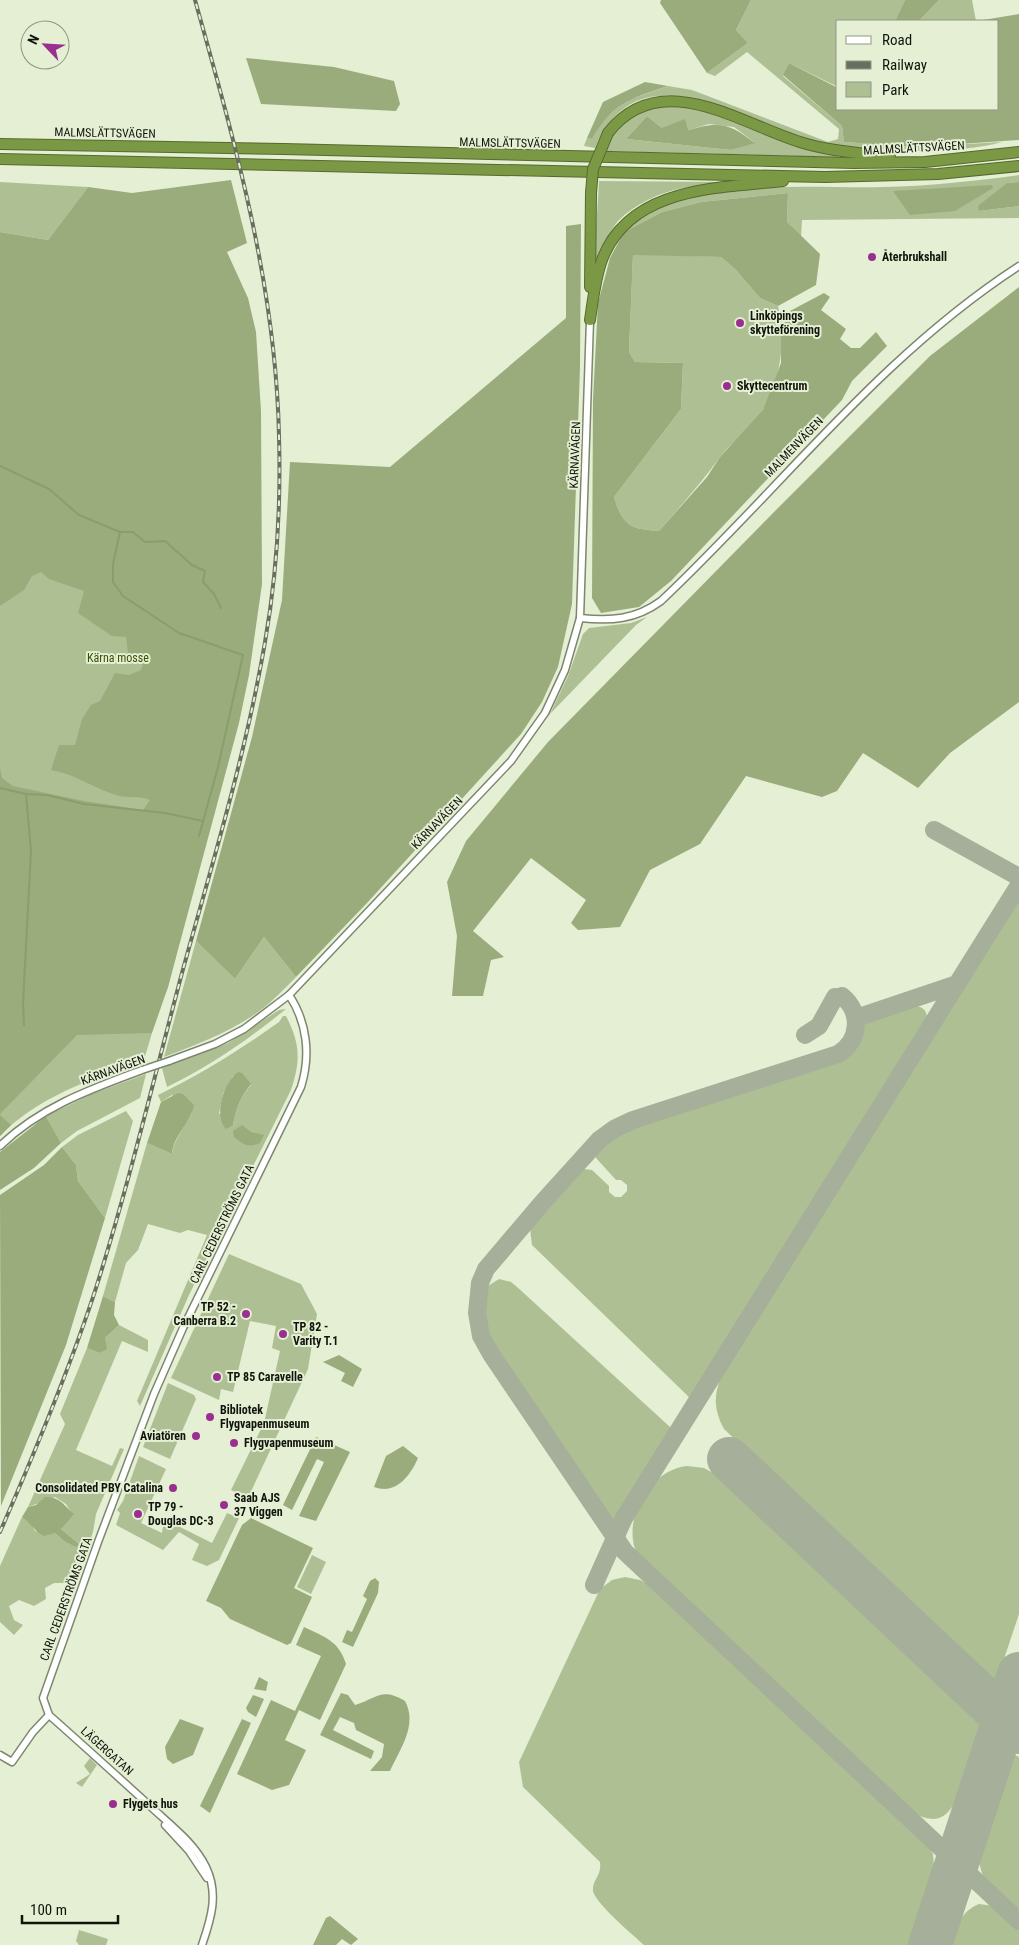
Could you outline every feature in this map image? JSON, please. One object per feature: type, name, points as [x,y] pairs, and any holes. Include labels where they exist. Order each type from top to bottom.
[{"type":"highway","points":[[590,320],[591,194],[599,149],[608,132],[624,116],[648,103],[683,101],[724,113],[801,142],[828,149],[925,162]]},
{"type":"highway","name":"MALMSLÄTTSVÄGEN","points":[[0,144],[274,148],[802,162],[925,162],[1019,152]]},
{"type":"highway","points":[[0,159],[825,177],[938,174],[1019,166]]},
{"type":"highway","points":[[590,320],[602,260],[616,234],[643,209],[684,194],[726,187],[825,177]]},
{"type":"street","name":"MALMENVÄGEN","points":[[580,618],[608,620],[625,618],[648,610],[661,601],[880,376],[926,335],[1019,266]]},
{"type":"street","name":"KÄRNAVÄGEN","points":[[0,1146],[28,1123],[62,1102],[142,1070],[199,1051],[244,1028],[288,994],[479,795],[526,743],[546,713],[559,685],[570,656],[580,618],[590,320]]},
{"type":"street","name":"CARL CEDERSTRÖMS GATA","points":[[50,1715],[44,1704],[44,1692],[114,1498],[154,1394],[183,1328],[301,1087],[306,1066],[306,1038],[297,1008],[288,994]]},
{"type":"street","points":[[0,1755],[12,1762],[33,1732],[50,1715]]},
{"type":"street","name":"LÄGERGATAN","points":[[50,1715],[149,1806],[191,1850],[212,1888],[213,1908],[202,1945]]},
{"type":"green space","points":[[661,0],[751,0],[736,30],[748,43],[707,73],[660,3]]},
{"type":"green space","points":[[751,0],[905,0],[895,20],[836,20],[836,86],[789,63],[783,76],[842,126],[844,142],[917,147],[1002,142],[934,151],[883,150],[834,145],[786,132],[725,108],[695,99],[665,96],[638,101],[614,117],[595,148],[584,146],[587,138],[592,139],[603,120],[625,101],[668,86],[692,90],[828,142],[838,139],[839,129],[747,52],[715,76],[707,73],[748,43],[736,30]]},
{"type":"green space","points":[[905,0],[939,0],[920,20],[895,20]]},
{"type":"green space","points":[[939,0],[972,0],[976,20],[920,20]]},
{"type":"green space","points":[[1019,14],[1019,140],[917,147],[844,142],[842,126],[783,75],[789,63],[836,87],[836,110],[999,110],[999,20],[983,20]]},
{"type":"green space","points":[[246,58],[334,67],[394,81],[400,104],[396,111],[261,104]]},
{"type":"green space","points":[[645,82],[668,86],[633,99],[615,109],[592,139],[587,138],[603,102]]},
{"type":"green space","points":[[665,105],[688,106],[837,155],[837,157],[604,151],[621,125],[636,115]],"holes":[[[647,116],[662,128],[688,130],[709,124],[734,127],[754,142],[731,150],[626,139]]]},
{"type":"green space","points":[[647,116],[662,128],[685,119],[688,130],[708,125],[724,126],[738,131],[755,143],[731,150],[626,139]]},
{"type":"green space","points":[[1019,175],[1019,182],[1007,183],[979,211],[1019,206],[1019,218],[802,220],[801,237],[787,222],[788,193],[701,202],[662,212],[624,232],[649,213],[679,201],[712,193],[747,188],[917,186]]},
{"type":"green space","points":[[231,180],[247,243],[227,252],[248,298],[256,332],[261,411],[262,584],[249,675],[239,723],[168,987],[152,1033],[77,1035],[0,1114],[0,768],[2,778],[13,786],[84,801],[143,810],[150,800],[116,795],[51,770],[59,745],[75,745],[82,719],[91,705],[100,701],[115,673],[129,675],[141,670],[145,656],[139,653],[135,660],[129,660],[126,637],[112,636],[78,613],[84,591],[49,579],[41,572],[32,576],[24,590],[0,606],[0,232],[48,240],[88,187],[132,193]]},
{"type":"green space","points":[[599,181],[722,182],[666,192],[632,209],[614,226],[601,256],[594,265]]},
{"type":"green space","points":[[0,182],[88,187],[48,240],[0,232]]},
{"type":"green space","points":[[1019,182],[1019,206],[979,211],[978,206],[1007,183]]},
{"type":"green space","points":[[992,185],[993,188],[955,211],[910,215],[893,191]]},
{"type":"green space","points":[[788,193],[787,222],[820,254],[816,285],[778,306],[760,298],[736,270],[721,257],[633,255],[629,352],[635,362],[683,363],[681,409],[614,497],[621,514],[634,527],[659,531],[707,477],[720,457],[763,410],[781,363],[781,318],[790,311],[824,293],[830,297],[821,310],[846,329],[840,339],[851,348],[860,348],[876,332],[887,346],[852,381],[842,400],[671,581],[639,607],[601,613],[592,598],[593,400],[598,303],[610,258],[624,232],[662,212],[701,202]]},
{"type":"green space","points":[[581,224],[580,367],[572,604],[558,667],[542,702],[521,734],[367,903],[296,977],[264,937],[235,979],[196,941],[252,737],[282,600],[290,462],[390,467],[566,318],[566,226]]},
{"type":"green space","name":"Skyttecentrum","points":[[633,254],[721,257],[736,270],[760,298],[778,306],[782,333],[778,372],[769,398],[759,417],[725,451],[659,531],[641,529],[629,524],[617,507],[614,497],[681,409],[683,363],[635,362],[629,352]]},
{"type":"green space","points":[[1019,287],[1019,702],[950,753],[918,788],[863,753],[837,791],[822,797],[746,776],[700,844],[650,870],[620,927],[578,930],[571,923],[586,900],[531,858],[473,931],[504,957],[491,960],[483,996],[452,996],[457,936],[447,882],[466,841],[548,742],[778,508],[930,356]]},
{"type":"green space","name":"Kärna mosse","points":[[0,369],[246,618],[175,960],[168,987],[149,1033],[152,1033],[143,1063],[124,1068],[66,1090],[30,1111],[0,1136]]},
{"type":"green space","points":[[647,617],[636,625],[550,714],[568,676],[583,634],[589,628],[631,623]]},
{"type":"green space","points":[[1019,896],[1019,1614],[995,1686],[724,1429],[716,1406],[716,1399],[725,1369]]},
{"type":"green space","points":[[264,937],[296,977],[251,1017],[214,1037],[164,1057],[196,941],[235,979]]},
{"type":"green space","points":[[913,1005],[923,1008],[927,1017],[691,1399],[532,1245],[530,1228],[584,1169],[592,1170],[609,1186],[609,1192],[615,1197],[621,1197],[627,1191],[627,1185],[621,1180],[616,1180],[596,1158],[595,1154],[611,1138],[621,1132],[838,1060],[851,1050],[867,1022]]},
{"type":"green space","points":[[286,1009],[229,1051],[167,1087],[162,1068],[228,1043],[279,1010]]},
{"type":"green space","points":[[283,1016],[286,1016],[294,1035],[298,1052],[298,1061],[291,1090],[189,1295],[140,1406],[137,1401],[207,1235],[188,1230],[180,1233],[148,1224],[138,1250],[126,1263],[115,1302],[103,1296],[147,1143],[172,1154],[177,1138],[192,1113],[172,1095],[161,1102],[158,1095],[220,1061],[279,1022]],"holes":[[[233,1076],[251,1085],[239,1104],[233,1125],[219,1113],[223,1094]]]},
{"type":"green space","points":[[238,1072],[242,1073],[251,1084],[239,1104],[233,1125],[226,1129],[220,1116],[220,1107],[228,1083]]},
{"type":"green space","points":[[146,1074],[140,1098],[77,1131],[61,1143],[46,1116],[92,1094]]},
{"type":"green space","points":[[178,1093],[183,1094],[194,1105],[189,1118],[175,1141],[172,1154],[147,1143],[161,1102]]},
{"type":"green space","points":[[126,1111],[133,1121],[105,1218],[78,1181],[76,1165],[62,1147],[78,1135]]},
{"type":"green space","points":[[0,1115],[11,1125],[0,1136]]},
{"type":"green space","points":[[46,1116],[61,1143],[34,1168],[0,1190],[0,1152]]},
{"type":"green space","points":[[242,1125],[251,1132],[264,1135],[260,1143],[246,1145],[234,1137],[233,1131]]},
{"type":"green space","points":[[62,1147],[76,1165],[78,1181],[105,1218],[66,1345],[1,1506],[0,1195],[44,1165]]},
{"type":"green space","points":[[229,1254],[301,1284],[317,1314],[308,1369],[248,1498],[231,1490],[264,1423],[280,1351],[272,1348],[276,1326],[250,1321],[233,1392],[221,1389],[219,1400],[171,1378]]},
{"type":"green space","points":[[499,1279],[511,1282],[516,1286],[670,1427],[670,1431],[615,1523],[608,1519],[497,1353],[488,1328],[484,1303],[488,1286]]},
{"type":"green space","points":[[103,1296],[115,1302],[114,1315],[119,1325],[105,1338],[107,1349],[99,1353],[87,1348]]},
{"type":"green space","points":[[119,1325],[148,1340],[148,1352],[122,1341],[76,1450],[112,1466],[120,1448],[124,1449],[96,1514],[93,1532],[75,1583],[54,1583],[45,1588],[46,1599],[34,1606],[19,1600],[9,1606],[14,1620],[23,1625],[14,1635],[0,1622],[0,1566],[22,1517],[31,1523],[35,1531],[55,1533],[64,1541],[79,1544],[61,1529],[71,1512],[66,1504],[55,1497],[28,1507],[65,1424],[60,1414],[87,1348],[99,1353],[105,1338]]},
{"type":"green space","points":[[339,1355],[362,1369],[353,1387],[341,1381],[345,1373],[323,1362]]},
{"type":"green space","points":[[168,1383],[194,1395],[196,1399],[170,1459],[143,1447]]},
{"type":"green space","points":[[316,1437],[350,1452],[316,1521],[299,1516],[324,1462],[317,1459],[292,1510],[283,1505]]},
{"type":"green space","points":[[403,1446],[418,1458],[411,1471],[395,1486],[382,1489],[374,1487],[386,1456]]},
{"type":"green space","points":[[139,1456],[166,1469],[141,1523],[162,1533],[164,1519],[212,1543],[227,1513],[239,1518],[219,1560],[207,1566],[192,1560],[199,1544],[179,1532],[163,1550],[116,1525],[120,1513],[117,1510],[123,1501]]},
{"type":"green space","points":[[687,1466],[704,1468],[715,1474],[982,1724],[955,1802],[944,1816],[936,1819],[926,1818],[914,1813],[639,1558],[634,1544],[633,1529],[635,1515],[641,1500],[660,1477],[673,1470]]},
{"type":"green space","points":[[45,1497],[55,1498],[74,1514],[61,1529],[79,1544],[76,1547],[64,1541],[55,1533],[44,1536],[22,1517],[28,1507],[36,1505]]},
{"type":"green space","points":[[251,1518],[313,1548],[294,1588],[312,1597],[291,1643],[287,1645],[230,1619],[221,1608],[206,1601],[242,1525]]},
{"type":"green space","points":[[312,1555],[326,1562],[311,1594],[297,1587]]},
{"type":"green space","points":[[625,1577],[640,1580],[653,1587],[927,1844],[933,1854],[934,1867],[908,1945],[644,1945],[600,1903],[595,1896],[593,1887],[600,1871],[600,1862],[523,1787],[519,1762],[600,1589],[612,1580]]},
{"type":"green space","points":[[375,1578],[379,1582],[378,1593],[353,1647],[342,1642],[347,1630],[352,1632],[367,1599],[363,1596],[370,1581]]},
{"type":"green space","points":[[304,1627],[325,1637],[335,1645],[346,1664],[320,1720],[299,1710],[285,1740],[306,1750],[289,1785],[272,1790],[237,1774],[271,1700],[295,1711],[321,1656],[296,1645]]},
{"type":"green space","points":[[259,1677],[268,1682],[266,1691],[254,1689]]},
{"type":"green space","points":[[341,1693],[348,1695],[355,1705],[385,1694],[405,1701],[410,1719],[409,1728],[403,1746],[390,1771],[370,1771],[382,1757],[384,1744],[356,1730],[354,1723],[340,1717],[333,1730],[374,1751],[371,1759],[320,1735]]},
{"type":"green space","points":[[253,1695],[264,1699],[256,1717],[248,1712],[246,1708]]},
{"type":"green space","points":[[180,1719],[204,1728],[193,1755],[173,1764],[167,1759],[165,1747]]},
{"type":"green space","points":[[242,1719],[251,1723],[210,1813],[200,1806]]},
{"type":"green space","points":[[1015,1755],[1019,1757],[1019,1911],[983,1877],[979,1862],[1012,1757]]},
{"type":"green space","points":[[90,1758],[97,1765],[82,1787],[76,1783],[90,1774],[84,1766]]},
{"type":"green space","points":[[979,1904],[994,1906],[1019,1928],[1019,1945],[950,1945],[963,1916],[967,1911]]},
{"type":"green space","points":[[330,1916],[358,1939],[351,1945],[342,1939],[336,1945],[313,1945],[326,1918]]},
{"type":"green space","points":[[79,1930],[108,1939],[106,1945],[79,1945],[76,1941]]},
{"type":"waterway","points":[[0,466],[49,489],[79,515],[120,532],[133,532],[145,542],[165,541],[192,565],[205,571],[203,582],[214,594],[221,608]]},
{"type":"waterway","points":[[120,532],[113,564],[113,582],[123,596],[179,633],[243,655],[218,767],[199,836]]},
{"type":"waterway","points":[[0,788],[26,794],[31,851],[23,1003],[24,1025]]},
{"type":"waterway","points":[[26,794],[47,795],[84,804],[165,813],[203,821]]},
{"type":"taxiway","points":[[934,830],[1019,877]]},
{"type":"taxiway","points":[[856,1018],[957,984],[1019,885]]},
{"type":"taxiway","points":[[594,1585],[624,1518],[957,984]]},
{"type":"taxiway","points":[[842,996],[853,1010],[856,1026],[851,1042],[838,1054],[633,1120],[614,1129],[599,1140],[486,1269],[480,1283],[477,1313],[481,1336],[491,1354],[625,1552],[1019,1921]]},
{"type":"taxiway","points":[[805,1035],[819,1026],[835,997]]},
{"type":"runway","points":[[729,1459],[1019,1732]]},
{"type":"runway","points":[[930,1945],[1019,1674]]},
{"type":"railway","points":[[0,1532],[39,1442],[75,1350],[119,1210],[238,767],[257,684],[273,591],[279,514],[279,436],[276,380],[270,325],[251,215],[225,107],[195,0]]},
{"type":"place","name":"Återbrukshall","points":[[872,257]]},
{"type":"place","name":"Linköpings skytteförening","points":[[740,323]]},
{"type":"place","name":"Skyttecentrum","points":[[727,386]]},
{"type":"place","name":"TP 52 - Canberra B.2","points":[[246,1314]]},
{"type":"place","name":"TP 82 - Varity T.1","points":[[283,1334]]},
{"type":"place","name":"TP 85 Caravelle","points":[[217,1377]]},
{"type":"place","name":"Bibliotek Flygvapenmuseum","points":[[210,1417]]},
{"type":"place","name":"Aviatören","points":[[196,1436]]},
{"type":"place","name":"Flygvapenmuseum","points":[[234,1443]]},
{"type":"place","name":"Consolidated PBY Catalina","points":[[173,1488]]},
{"type":"place","name":"Saab AJS 37 Viggen","points":[[224,1505]]},
{"type":"place","name":"TP 79 - Douglas DC-3","points":[[138,1514]]},
{"type":"place","name":"Flygets hus","points":[[113,1804]]}]
